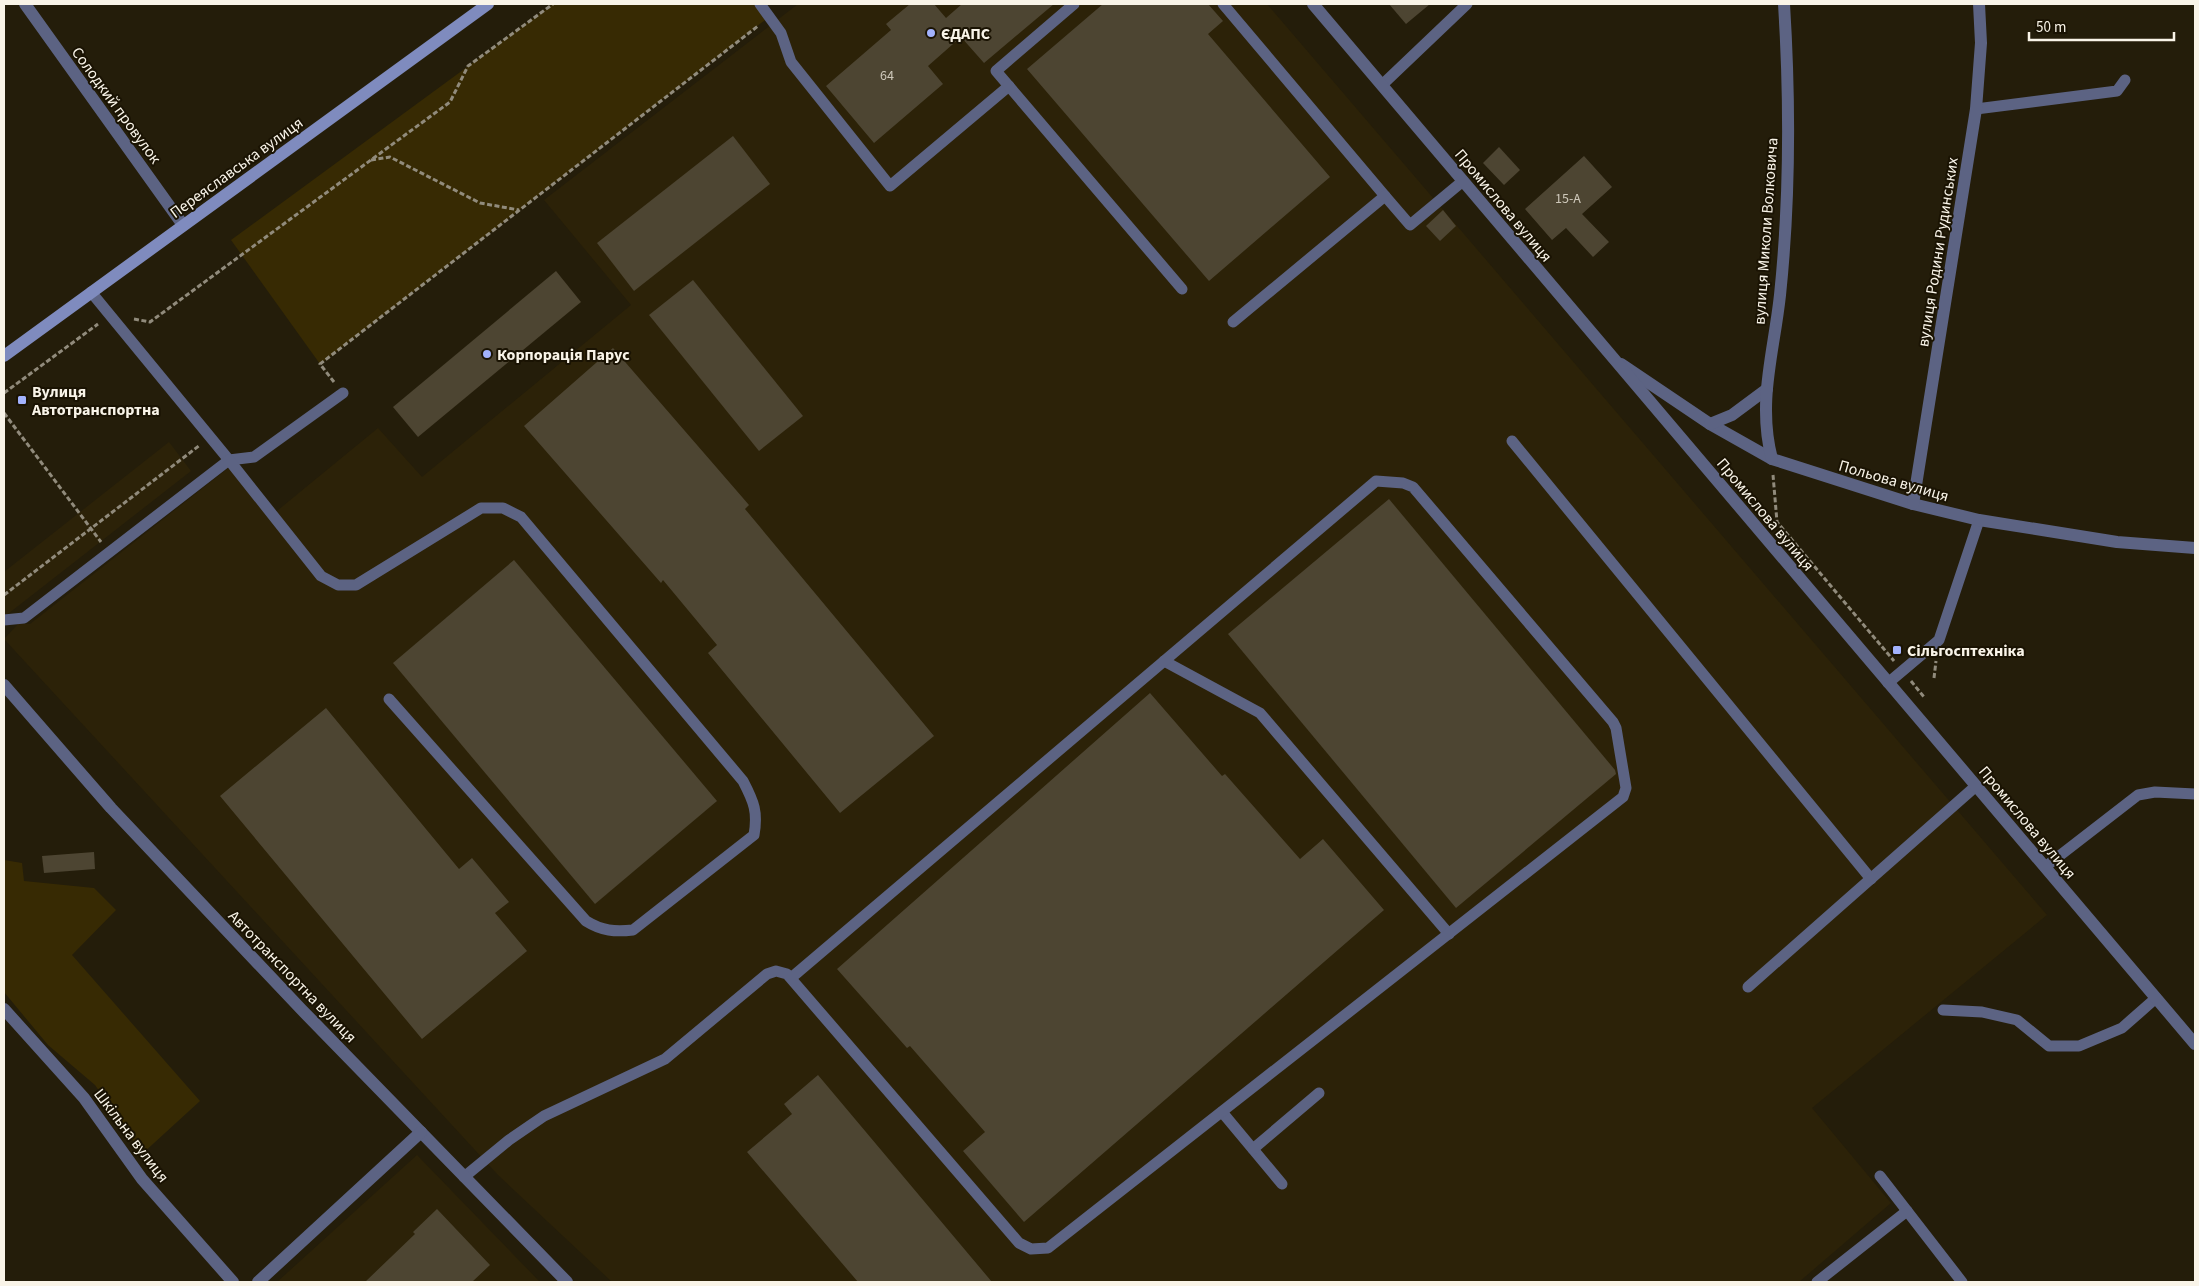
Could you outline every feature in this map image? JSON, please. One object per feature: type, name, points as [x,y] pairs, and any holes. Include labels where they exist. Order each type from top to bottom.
[{"type":"main road","name":"Переяславська вулиця","points":[[4,356],[488,4]]},
{"type":"street","name":"Солодкий провулок","points":[[25,4],[183,225]]},
{"type":"street","name":"Промислова вулиця","points":[[1313,4],[2195,1044]]},
{"type":"street","name":"вулиця Миколи Волковича","points":[[1772,460],[1766,435],[1767,389],[1780,294],[1786,191],[1789,78],[1784,4]]},
{"type":"street","name":"вулиця Родини Рудинських","points":[[1913,504],[1976,109],[1981,43],[1978,4]]},
{"type":"street","name":"Польова вулиця","points":[[1612,358],[1710,424],[1772,460],[1913,504],[1979,520],[2117,542],[2195,548]]},
{"type":"street","points":[[1710,424],[1732,415],[1767,389]]},
{"type":"street","name":"Автотранспортна вулиця","points":[[4,685],[111,808],[567,1282]]},
{"type":"street","name":"Шкільна вулиця","points":[[4,1009],[84,1098],[142,1179],[233,1282]]},
{"type":"street","points":[[258,1282],[421,1132]]},
{"type":"lane","points":[[760,4],[781,33],[791,62],[890,186],[1009,86]]},
{"type":"lane","points":[[1074,4],[996,70],[1182,290]]},
{"type":"lane","points":[[1223,4],[1410,225],[1463,181]]},
{"type":"lane","points":[[1382,85],[1467,4]]},
{"type":"lane","points":[[1976,109],[2117,90],[2125,80]]},
{"type":"lane","points":[[1233,322],[1385,196]]},
{"type":"lane","points":[[91,292],[229,460],[321,576],[338,585],[356,585],[481,508],[503,508],[521,517],[743,781],[753,800],[757,819],[754,835],[633,930],[615,932],[598,928],[586,921],[389,699]]},
{"type":"lane","points":[[4,620],[24,618],[229,460],[254,457],[343,392]]},
{"type":"lane","points":[[1512,441],[1871,879]]},
{"type":"lane","points":[[464,1177],[509,1140],[544,1116],[665,1059],[766,974],[782,971],[791,978],[1019,1243],[1031,1249],[1048,1248],[1623,797],[1626,788],[1616,728],[1613,722],[1413,487],[1403,483],[1383,481],[1373,483],[791,978]]},
{"type":"lane","points":[[1888,683],[1939,640],[1979,520]]},
{"type":"lane","points":[[1164,661],[1260,713],[1449,934]]},
{"type":"lane","points":[[1748,987],[1976,786]]},
{"type":"lane","points":[[2045,867],[2138,795],[2155,792],[2195,794]]},
{"type":"lane","points":[[1943,1010],[1982,1012],[2017,1020],[2050,1046],[2079,1046],[2122,1028],[2156,998]]},
{"type":"lane","points":[[1253,1149],[1319,1093]]},
{"type":"lane","points":[[1222,1112],[1282,1184]]},
{"type":"lane","points":[[1880,1176],[1962,1282]]},
{"type":"lane","points":[[1817,1282],[1907,1211]]},
{"type":"path","points":[[4,393],[110,316],[150,322],[450,102],[468,66],[553,4]]},
{"type":"path","points":[[343,392],[320,364],[769,17]]},
{"type":"path","points":[[371,160],[390,157],[480,203],[520,210]]},
{"type":"path","points":[[4,413],[109,552]]},
{"type":"path","points":[[4,595],[210,437]]},
{"type":"shaded area","points":[[553,4],[759,4],[769,17],[320,364],[231,240]]},
{"type":"shaded area","points":[[798,4],[1267,4],[2047,915],[1812,1108],[1891,1203],[1799,1282],[612,1282],[498,1175],[4,639],[18,624],[30,624],[232,465],[272,515],[378,428],[422,477],[631,305],[544,200]]},
{"type":"shaded area","points":[[169,442],[191,471],[4,617],[4,572]]},
{"type":"shaded area","points":[[4,860],[22,863],[24,881],[94,888],[116,910],[72,955],[200,1101],[142,1154],[95,1085],[48,1045],[4,992]]},
{"type":"shaded area","points":[[417,1155],[540,1282],[277,1282]]},
{"type":"building","points":[[910,4],[934,4],[946,18],[962,4],[1054,4],[984,63],[961,37],[928,66],[943,84],[874,143],[826,86],[891,30],[886,24]]},
{"type":"building","points":[[1103,4],[1208,4],[1223,21],[1208,34],[1330,177],[1209,281],[1027,69]]},
{"type":"building","points":[[1389,4],[1430,4],[1406,24]]},
{"type":"building","points":[[733,136],[770,184],[634,291],[597,243]]},
{"type":"building","points":[[1499,147],[1520,170],[1504,185],[1483,163]]},
{"type":"building","points":[[1584,156],[1612,187],[1582,214],[1609,242],[1593,257],[1566,228],[1552,240],[1525,209]]},
{"type":"building","points":[[1443,210],[1456,226],[1440,241],[1426,226]]},
{"type":"building","name":"Корпорація Парус","points":[[556,271],[581,302],[418,437],[393,407]]},
{"type":"building","points":[[693,280],[803,416],[759,451],[649,315]]},
{"type":"building","points":[[613,348],[749,505],[745,509],[934,736],[840,813],[708,653],[717,645],[663,580],[661,583],[524,426]]},
{"type":"building","points":[[1389,499],[1615,770],[1616,774],[1456,908],[1228,634]]},
{"type":"building","points":[[514,560],[717,801],[595,904],[393,663]]},
{"type":"building","points":[[1150,693],[1222,776],[1225,774],[1300,859],[1323,839],[1384,910],[1024,1222],[963,1151],[985,1132],[910,1046],[907,1048],[837,969]]},
{"type":"building","points":[[326,708],[459,869],[472,858],[509,902],[495,913],[527,951],[422,1039],[220,796]]},
{"type":"building","points":[[94,852],[95,869],[44,873],[42,856]]},
{"type":"building","points":[[818,1075],[992,1282],[858,1282],[747,1152],[792,1114],[784,1104]]},
{"type":"building","points":[[437,1209],[490,1265],[472,1282],[365,1282],[415,1234],[413,1232]]},
{"type":"place","name":"ЄДАПС","points":[[931,33]]},
{"type":"place","name":"Корпорація Парус","points":[[487,354]]},
{"type":"place","name":"Вулиця Автотранспортна","points":[[22,400]]},
{"type":"place","name":"Сільгосптехніка","points":[[1897,650]]}]
